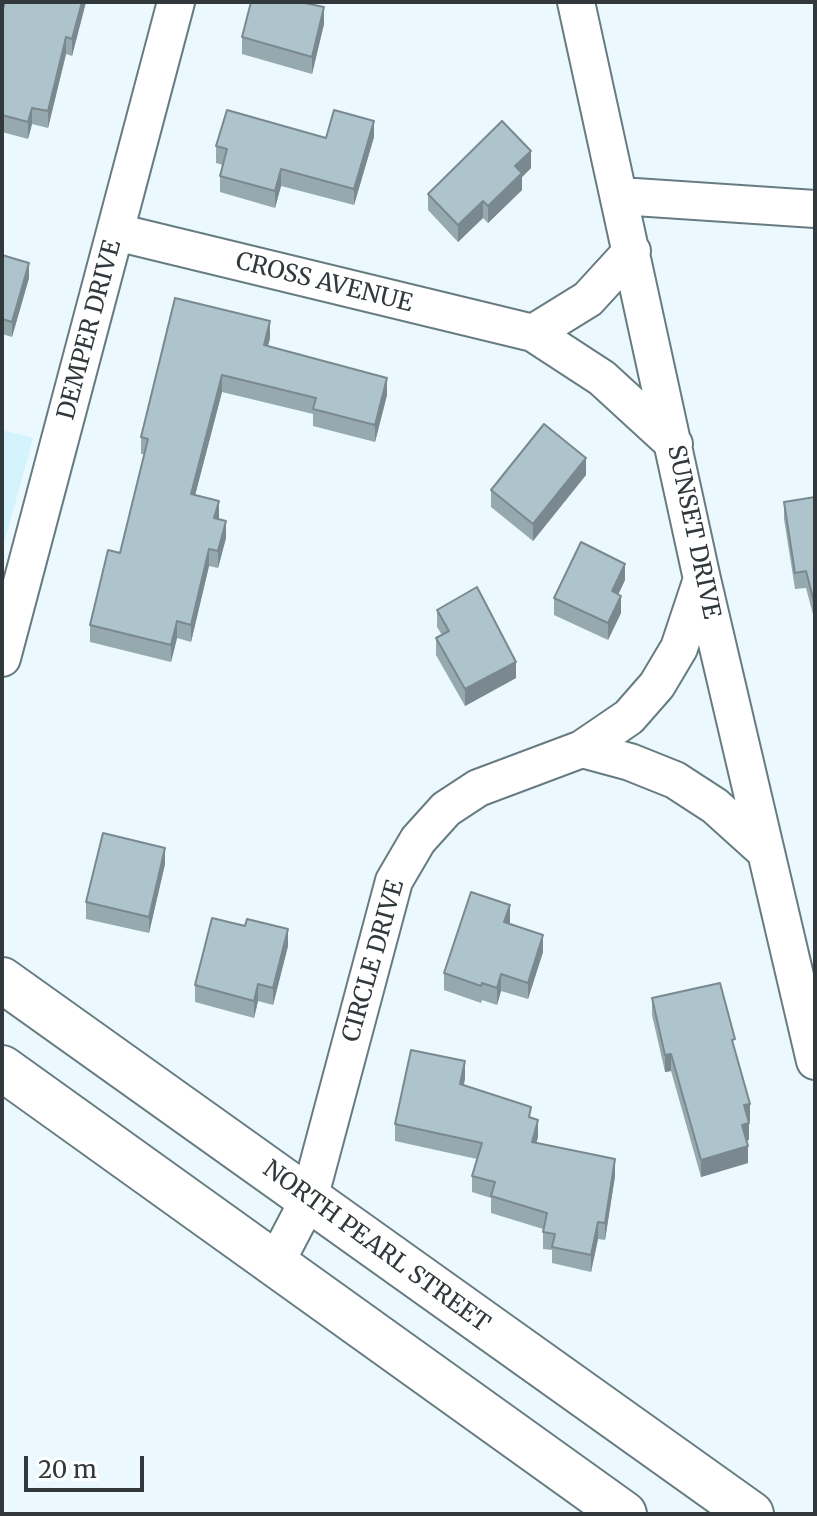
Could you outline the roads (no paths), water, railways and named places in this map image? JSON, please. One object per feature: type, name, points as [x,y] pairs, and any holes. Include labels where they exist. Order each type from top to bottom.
[{"type":"street","name":"DEMPER DRIVE","points":[[2,658],[176,2]]},
{"type":"street","name":"SUNSET DRIVE","points":[[576,2],[702,579],[815,1061]]},
{"type":"street","points":[[620,196],[815,209]]},
{"type":"street","name":"CROSS AVENUE","points":[[116,232],[533,333],[602,378],[674,444]]},
{"type":"street","points":[[533,333],[588,299],[632,251]]},
{"type":"street","name":"CIRCLE DRIVE","points":[[275,1264],[309,1199],[394,881],[418,840],[446,809],[478,788],[582,749],[629,717],[657,685],[679,648],[702,579]]},
{"type":"street","points":[[582,749],[630,762],[675,780],[715,806],[766,852]]},
{"type":"street","name":"NORTH PEARL STREET","points":[[2,980],[751,1514]]},
{"type":"street","points":[[2,1068],[624,1514]]}]
